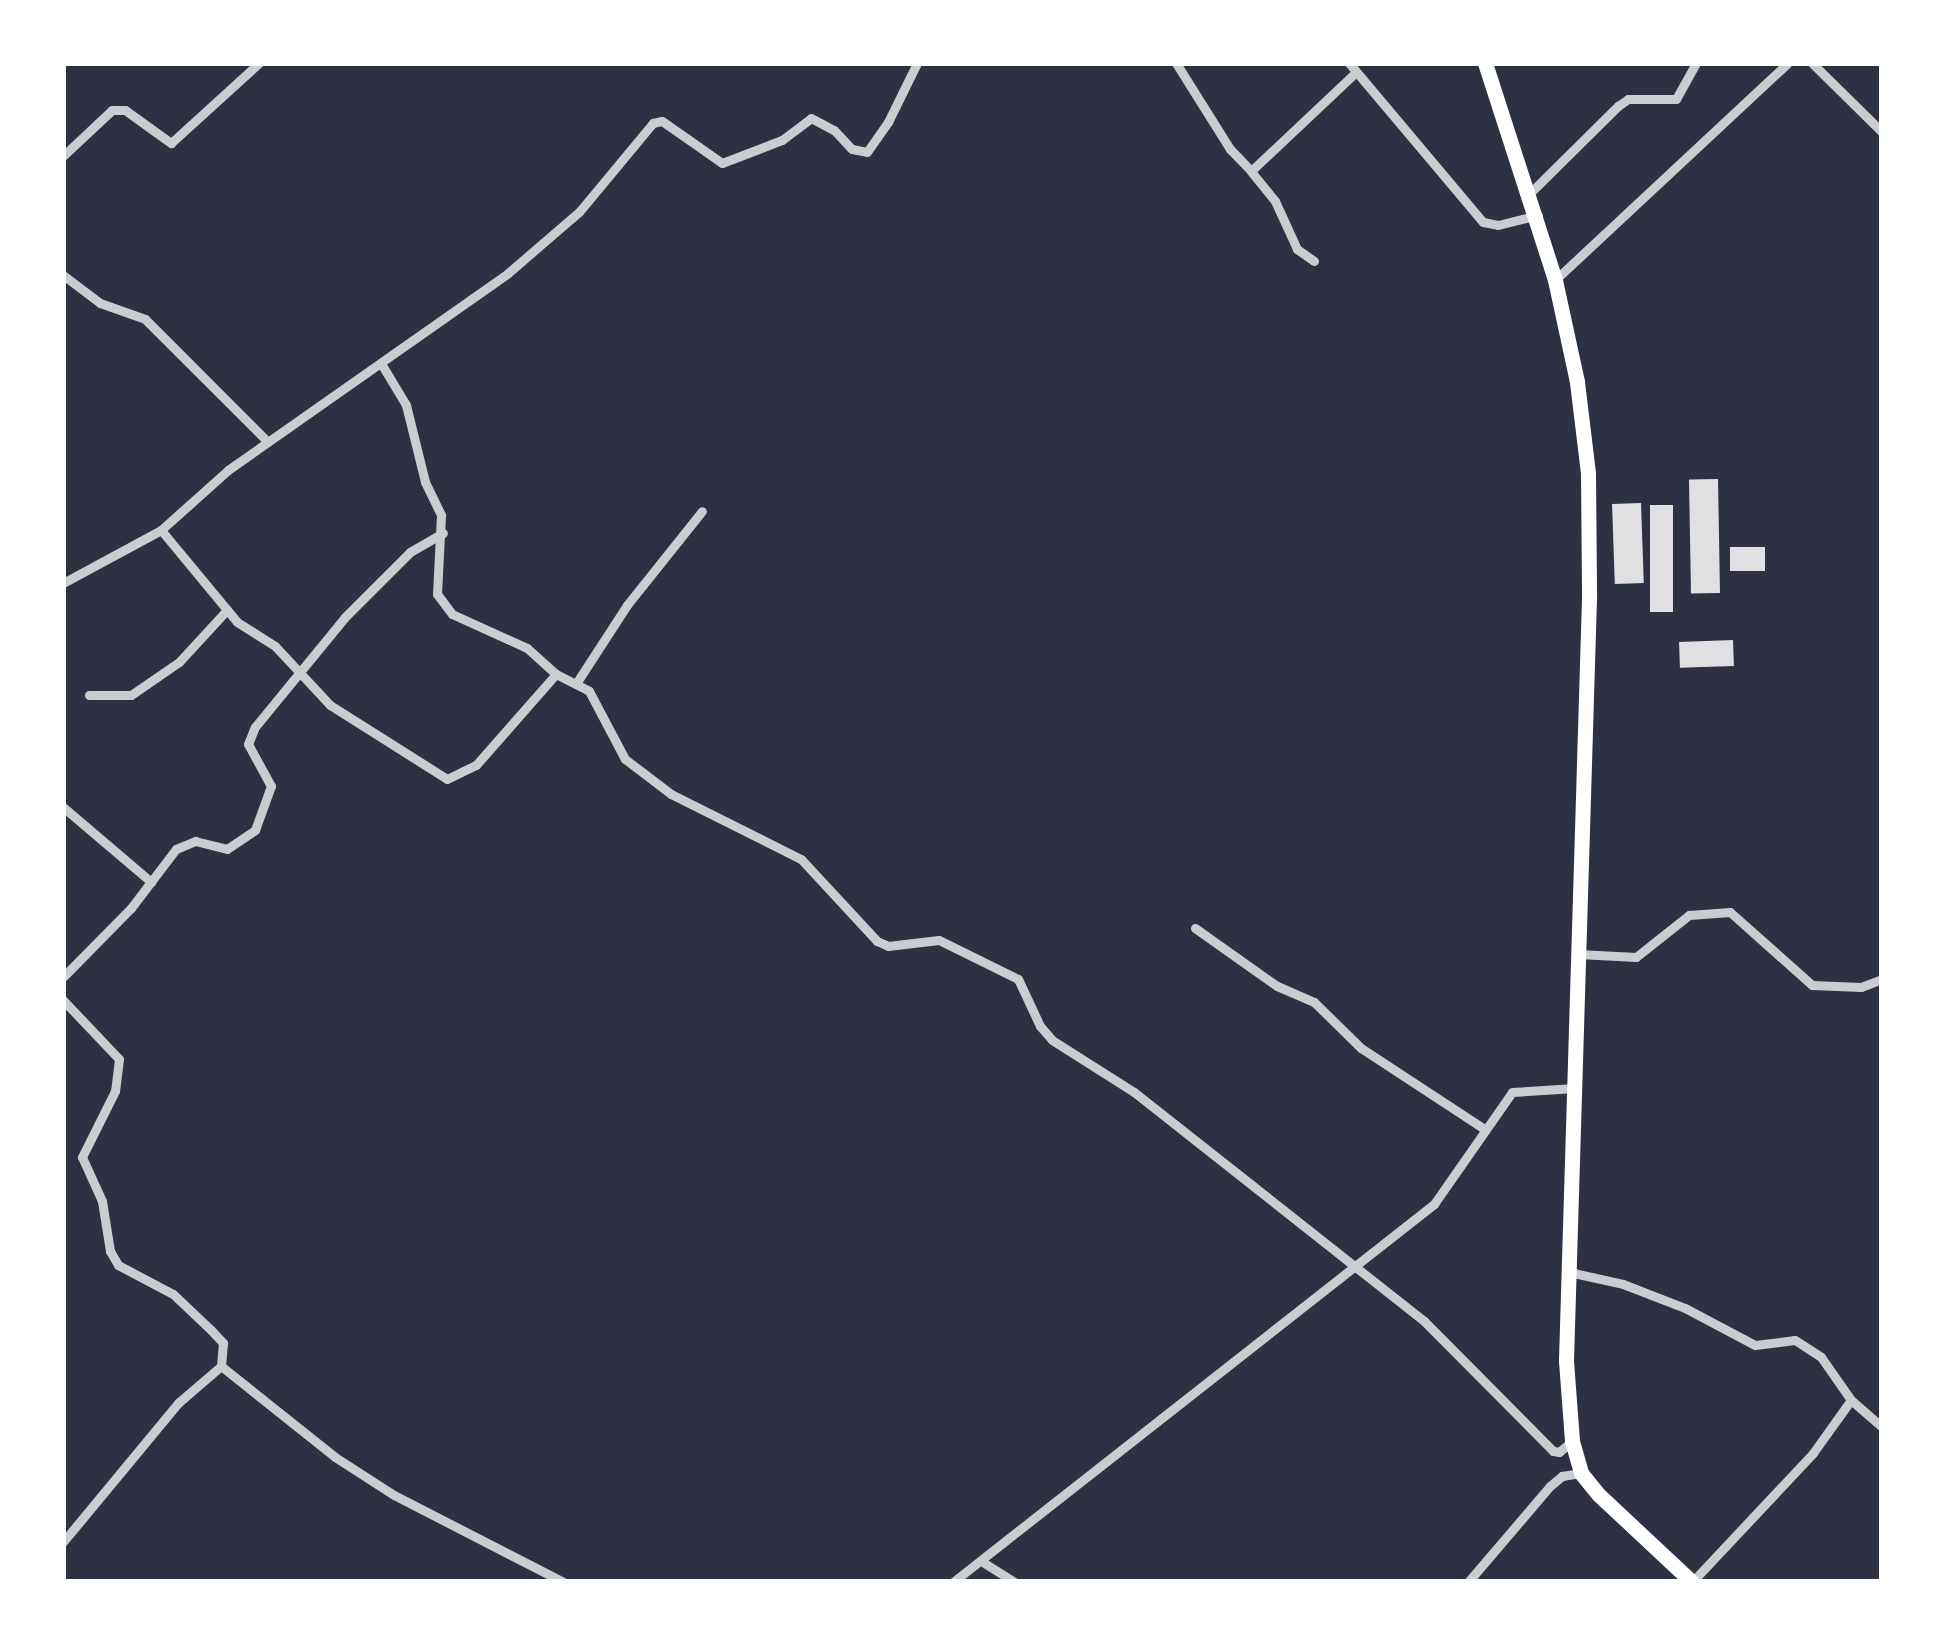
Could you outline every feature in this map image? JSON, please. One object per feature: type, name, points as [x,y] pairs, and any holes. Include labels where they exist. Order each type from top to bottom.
[{"type":"main road","points":[[1486,64],[1555,280],[1577,382],[1588,473],[1566,1360],[1572,1441],[1581,1473],[1621,1518],[1692,1582]]},
{"type":"street","points":[[63,156],[112,110],[125,110],[171,143],[259,63]]},
{"type":"street","points":[[63,583],[161,530],[267,441],[508,273],[578,212],[652,122],[662,121],[722,163],[782,140],[811,118],[834,130],[852,149],[867,152],[888,122],[917,63]]},
{"type":"street","points":[[1176,63],[1230,149],[1275,201],[1297,248],[1314,261]]},
{"type":"street","points":[[1530,193],[1628,99],[1676,98],[1696,63]]},
{"type":"street","points":[[1555,280],[1788,63]]},
{"type":"street","points":[[1812,63],[1882,132]]},
{"type":"street","points":[[1251,171],[1353,68],[1483,222],[1498,225],[1538,215]]},
{"type":"street","points":[[63,275],[100,303],[145,320],[267,441]]},
{"type":"street","points":[[382,365],[406,405],[443,533],[436,582],[442,603],[472,625],[527,648],[556,674],[589,691],[625,759],[671,794],[801,860],[877,941],[888,946],[939,940],[1018,979],[1040,1026],[1052,1040],[1134,1092],[1424,1322],[1553,1451],[1559,1452],[1572,1441]]},
{"type":"street","points":[[577,682],[627,605],[701,511]]},
{"type":"street","points":[[161,530],[227,610],[299,669],[353,724],[447,779],[476,765],[556,674]]},
{"type":"street","points":[[63,977],[188,843],[226,849],[255,830],[271,786],[248,744],[255,727],[299,669],[410,552],[443,533]]},
{"type":"street","points":[[89,695],[131,695],[179,662],[227,610]]},
{"type":"street","points":[[63,807],[151,882]]},
{"type":"street","points":[[1579,954],[1636,957],[1689,915],[1730,912],[1812,985],[1861,987],[1882,979]]},
{"type":"street","points":[[1195,928],[1276,986],[1314,1002],[1361,1048],[1486,1130]]},
{"type":"street","points":[[63,1000],[119,1059],[115,1091],[82,1156],[102,1201],[110,1251],[118,1265],[173,1294],[223,1343],[221,1366],[178,1403],[63,1542]]},
{"type":"street","points":[[953,1582],[1434,1204],[1512,1092],[1575,1088]]},
{"type":"street","points":[[1569,1272],[1665,1300],[1755,1345],[1795,1340],[1821,1357],[1851,1400],[1882,1426]]},
{"type":"street","points":[[221,1366],[335,1457],[394,1495],[563,1582]]},
{"type":"street","points":[[1692,1582],[1813,1453],[1851,1400]]},
{"type":"street","points":[[1468,1582],[1550,1486],[1562,1476],[1581,1473]]},
{"type":"street","points":[[981,1561],[1015,1582]]},
{"type":"building","points":[[1718,479],[1720,593],[1691,593],[1689,480]]},
{"type":"building","points":[[1641,503],[1644,583],[1615,584],[1612,504]]},
{"type":"building","points":[[1650,505],[1673,505],[1673,612],[1650,612]]},
{"type":"building","points":[[1730,547],[1765,547],[1765,571],[1730,571]]},
{"type":"building","points":[[1733,640],[1734,666],[1680,668],[1679,642]]}]
